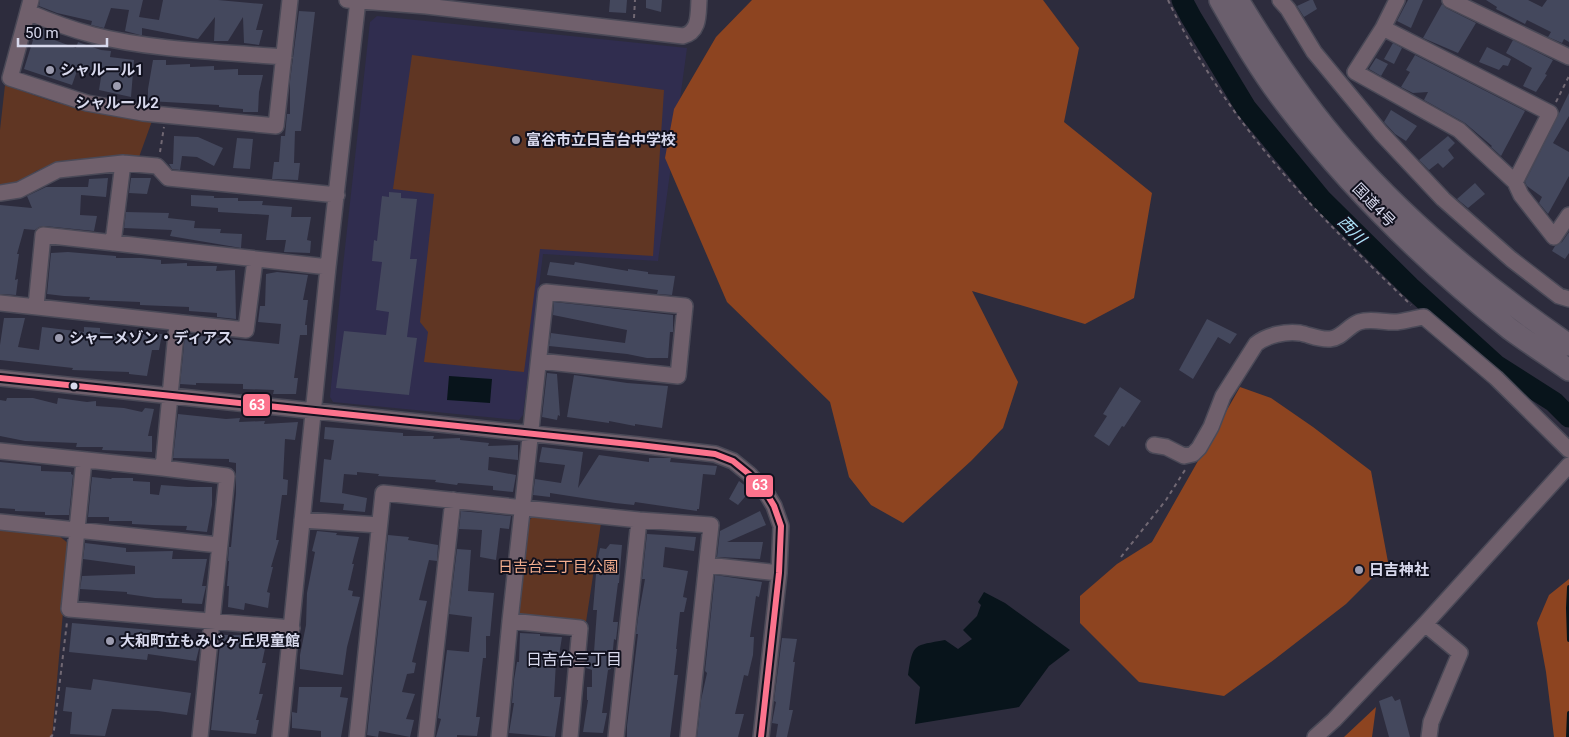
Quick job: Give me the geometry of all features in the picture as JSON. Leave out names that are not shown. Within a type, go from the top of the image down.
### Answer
[{"type":"highway","name":"国道4号","points":[[1220,0],[1265,74],[1289,108],[1369,202],[1458,286],[1512,330],[1569,370]]},
{"type":"highway","name":"国道4号","points":[[1238,0],[1278,65],[1346,152],[1441,246],[1536,322],[1569,345]]},
{"type":"street","points":[[284,57],[154,46],[95,36],[61,26],[30,6],[10,78],[87,103],[143,113],[276,126],[284,57],[290,0]]},
{"type":"street","points":[[280,737],[337,195],[354,0],[427,3],[683,36],[689,35],[695,29],[699,0]]},
{"type":"street","points":[[1280,0],[1288,9],[1314,52],[1381,133],[1443,199],[1512,259],[1559,296],[1569,299]]},
{"type":"street","points":[[1397,0],[1383,28],[1355,72],[1459,130],[1515,182],[1521,195],[1554,237],[1569,215]]},
{"type":"street","points":[[1450,0],[1569,57]]},
{"type":"street","points":[[1383,28],[1550,113],[1515,182]]},
{"type":"street","points":[[0,193],[20,190],[58,170],[123,163],[157,166],[168,178],[337,195]]},
{"type":"street","points":[[113,243],[123,163]]},
{"type":"street","points":[[36,306],[43,235],[328,267]]},
{"type":"street","points":[[0,303],[246,330],[255,260]]},
{"type":"street","points":[[499,737],[546,292],[686,306],[678,376],[539,361]]},
{"type":"street","points":[[1154,445],[1166,447],[1184,456],[1193,454],[1212,428],[1223,396],[1229,385],[1260,340],[1285,333],[1298,333],[1330,339],[1337,337],[1360,322],[1371,320],[1396,322],[1424,317],[1496,378],[1569,450]]},
{"type":"street","points":[[163,468],[177,323]]},
{"type":"street","points":[[0,378],[715,454],[732,461],[750,474],[765,491],[774,506],[781,526],[779,573],[761,737]]},
{"type":"street","points":[[0,451],[228,476],[219,545],[200,737]]},
{"type":"street","points":[[84,460],[69,609],[292,628]]},
{"type":"street","points":[[1315,737],[1334,720],[1425,624],[1569,465]]},
{"type":"street","points":[[357,737],[383,493],[711,526],[688,737]]},
{"type":"street","points":[[426,737],[453,500]]},
{"type":"street","points":[[302,520],[379,526]]},
{"type":"street","points":[[616,737],[639,520]]},
{"type":"street","points":[[0,522],[219,545]]},
{"type":"street","points":[[707,565],[779,573]]},
{"type":"street","points":[[510,621],[580,628],[570,737]]},
{"type":"street","points":[[1425,624],[1460,652],[1431,722],[1429,737]]},
{"type":"path","points":[[633,30],[635,0]]},
{"type":"path","points":[[1168,0],[1199,57],[1223,94],[1273,160],[1318,212],[1424,317]]},
{"type":"path","points":[[1550,113],[1569,76]]},
{"type":"path","points":[[157,166],[163,132]]},
{"type":"path","points":[[1121,557],[1166,500],[1193,454]]},
{"type":"path","points":[[50,737],[54,730],[69,609]]},
{"type":"shaded area","points":[[752,0],[1043,0],[1079,48],[1064,122],[1152,193],[1134,298],[1085,324],[972,291],[1018,382],[1003,428],[971,461],[903,523],[871,505],[849,477],[830,402],[727,302],[665,158],[674,109],[716,37]]},
{"type":"shaded area","name":"富谷市立日吉台中学校","points":[[377,16],[687,48],[658,261],[543,254],[523,415],[519,420],[333,402],[330,397],[370,22]]},
{"type":"shaded area","points":[[449,376],[492,379],[490,403],[447,400]]},
{"type":"shaded area","points":[[1240,387],[1271,398],[1371,471],[1388,562],[1346,604],[1224,696],[1139,682],[1080,623],[1080,596],[1117,564],[1152,542]]},
{"type":"shaded area","points":[[1569,579],[1569,737],[1554,737],[1546,672],[1537,623],[1549,595]]},
{"type":"shaded area","points":[[984,592],[1005,603],[1070,650],[1049,666],[1019,707],[915,724],[920,687],[908,675],[914,651],[921,645],[945,640],[958,649],[972,639],[963,630],[977,616],[981,605],[978,602]]},
{"type":"shaded area","points":[[1376,707],[1372,737],[1344,737]]},
{"type":"green space","points":[[412,55],[664,90],[653,256],[540,249],[524,372],[424,362],[428,332],[420,322],[434,194],[393,189]]},
{"type":"green space","points":[[5,85],[54,102],[103,114],[152,121],[139,157],[61,161],[36,171],[18,183],[0,185],[0,130]]},
{"type":"green space","name":"日吉台三丁目公園","points":[[534,516],[601,523],[586,622],[522,618],[517,612],[527,522]]},
{"type":"green space","points":[[0,529],[58,535],[69,544],[52,737],[0,737]]},
{"type":"building","points":[[40,0],[143,0],[139,17],[159,20],[163,0],[218,0],[263,4],[256,30],[263,30],[259,45],[244,43],[243,17],[228,41],[214,41],[215,17],[198,39],[142,28],[142,35],[140,35],[125,31],[129,10],[111,8],[104,28],[91,25],[92,21],[57,13],[39,6]]},
{"type":"building","points":[[610,0],[627,0],[626,13],[609,12]]},
{"type":"building","points":[[646,0],[662,0],[661,12],[646,8]]},
{"type":"building","points":[[1313,0],[1317,9],[1304,17],[1297,6]]},
{"type":"building","points":[[1408,0],[1423,0],[1411,28],[1397,21]]},
{"type":"building","points":[[1486,0],[1528,0],[1542,7],[1547,0],[1569,0],[1569,42],[1564,39],[1562,43],[1548,37],[1551,32],[1527,20],[1525,24],[1496,9],[1497,7]]},
{"type":"building","points":[[1442,4],[1446,8],[1476,23],[1458,53],[1423,38]]},
{"type":"building","points":[[299,11],[315,12],[301,131],[295,131],[294,163],[300,163],[298,180],[272,179],[274,162],[279,162],[281,136],[285,136],[287,114],[290,114],[290,81]]},
{"type":"building","points":[[34,26],[52,32],[49,38],[76,48],[78,42],[101,50],[111,51],[110,57],[134,60],[131,97],[99,90],[102,71],[78,68],[72,85],[24,69],[33,40],[30,39]]},
{"type":"building","points":[[1513,40],[1553,60],[1545,74],[1547,75],[1536,92],[1523,86],[1532,68],[1506,53]]},
{"type":"building","points":[[1393,43],[1402,48],[1394,64],[1384,59]]},
{"type":"building","points":[[1487,47],[1511,59],[1508,66],[1503,65],[1499,70],[1479,62]]},
{"type":"building","points":[[1415,55],[1525,111],[1501,156],[1465,123],[1424,100],[1428,92],[1413,93],[1401,87],[1410,72],[1406,70]]},
{"type":"building","points":[[1376,58],[1388,64],[1381,76],[1369,69]]},
{"type":"building","points":[[153,60],[166,60],[166,65],[214,66],[214,70],[238,69],[238,75],[263,75],[259,92],[258,112],[243,112],[243,109],[219,107],[219,105],[148,101]]},
{"type":"building","points":[[1569,93],[1569,116],[1553,143],[1569,152],[1569,176],[1548,214],[1539,203],[1542,197],[1527,186],[1525,182]]},
{"type":"building","points":[[1391,110],[1417,126],[1406,141],[1395,134],[1384,122]]},
{"type":"building","points":[[174,136],[198,137],[223,148],[214,166],[197,157],[182,156],[180,170],[172,169],[169,164],[173,164]]},
{"type":"building","points":[[1448,136],[1455,143],[1448,150],[1454,158],[1443,168],[1438,163],[1429,170],[1419,160]]},
{"type":"building","points":[[237,138],[253,139],[250,169],[233,168]]},
{"type":"building","points":[[108,178],[106,197],[81,195],[80,215],[97,216],[94,231],[44,226],[35,230],[24,229],[17,254],[19,254],[15,280],[18,279],[16,295],[0,294],[0,205],[32,208],[27,196],[46,187],[88,187],[89,179]]},
{"type":"building","points":[[131,178],[151,178],[147,194],[129,193]]},
{"type":"building","points":[[1475,183],[1485,194],[1468,208],[1457,199]]},
{"type":"building","points":[[389,192],[401,193],[401,198],[417,199],[410,259],[417,259],[407,337],[417,338],[409,395],[336,388],[344,331],[386,335],[389,312],[376,310],[382,262],[372,261],[374,240],[377,241],[382,196],[389,197]]},
{"type":"building","points":[[191,195],[214,196],[214,198],[238,198],[238,201],[263,201],[262,205],[292,207],[291,217],[311,217],[307,240],[311,241],[310,253],[284,252],[286,240],[266,240],[269,215],[218,212],[218,208],[191,206]]},
{"type":"building","points":[[126,212],[169,213],[168,218],[195,221],[194,228],[221,229],[220,233],[242,234],[241,248],[170,236],[172,230],[124,228]]},
{"type":"building","points":[[1569,232],[1569,253],[1565,259],[1552,251]]},
{"type":"building","points":[[68,252],[116,256],[116,258],[161,260],[161,264],[187,263],[187,266],[217,266],[216,271],[235,270],[236,319],[217,317],[217,313],[189,311],[189,307],[140,305],[140,302],[89,300],[90,297],[47,294],[51,253]]},
{"type":"building","points":[[550,262],[574,265],[575,262],[628,271],[628,269],[648,272],[648,274],[675,276],[672,295],[657,294],[658,290],[547,275]]},
{"type":"building","points":[[277,272],[308,275],[303,300],[308,300],[305,325],[307,325],[307,335],[300,335],[294,378],[298,378],[296,394],[273,394],[274,390],[243,389],[243,384],[180,384],[185,335],[200,334],[201,336],[279,344],[281,324],[258,322],[260,306],[265,306],[266,274]]},
{"type":"building","points":[[554,302],[673,315],[673,332],[670,332],[668,358],[647,358],[627,354],[549,346],[551,333],[625,343],[627,330],[553,315]]},
{"type":"building","points":[[4,318],[25,318],[18,347],[39,350],[42,327],[84,332],[84,327],[100,328],[100,332],[138,338],[138,334],[162,334],[159,350],[152,350],[147,376],[129,374],[129,372],[72,370],[73,368],[0,360]]},
{"type":"building","points":[[1207,319],[1237,334],[1230,344],[1218,337],[1193,379],[1179,370]]},
{"type":"building","points":[[547,373],[557,374],[560,416],[558,415],[557,420],[542,417]]},
{"type":"building","points":[[574,375],[627,383],[668,386],[662,428],[567,417]]},
{"type":"building","points":[[1120,387],[1141,401],[1109,446],[1094,436],[1107,416],[1103,414]]},
{"type":"building","points":[[7,398],[33,398],[57,404],[58,398],[87,402],[96,401],[96,406],[124,408],[142,412],[145,408],[154,409],[148,436],[152,436],[152,452],[102,450],[103,447],[76,447],[77,443],[25,441],[0,436],[0,400],[6,401]]},
{"type":"building","points":[[178,414],[226,419],[240,418],[239,422],[265,421],[264,424],[298,422],[295,440],[285,439],[283,479],[288,480],[287,495],[282,495],[276,540],[279,540],[271,567],[273,567],[267,592],[270,593],[268,608],[245,603],[244,610],[228,607],[228,561],[236,493],[236,463],[229,462],[229,459],[173,458]]},
{"type":"building","points":[[325,427],[403,433],[403,436],[434,436],[433,439],[460,438],[460,440],[489,443],[488,446],[518,445],[518,460],[489,457],[488,470],[516,475],[513,492],[493,490],[493,486],[458,483],[457,485],[435,482],[436,480],[378,476],[379,474],[357,472],[357,475],[344,474],[342,493],[367,498],[365,512],[343,510],[344,504],[320,502],[324,459],[331,460],[334,440],[324,439]]},
{"type":"building","points":[[542,447],[583,452],[578,488],[599,455],[649,462],[649,458],[671,458],[670,462],[717,466],[715,475],[703,474],[699,509],[697,511],[635,502],[634,505],[615,503],[550,493],[550,497],[533,495],[535,479],[561,483],[565,465],[539,462]]},
{"type":"building","points":[[0,462],[41,466],[41,471],[71,472],[73,475],[69,515],[45,515],[45,512],[15,511],[15,509],[0,508]]},
{"type":"building","points":[[92,477],[111,479],[133,478],[133,481],[150,482],[150,494],[159,495],[161,485],[212,487],[212,505],[207,532],[186,530],[187,526],[132,524],[132,521],[109,521],[109,517],[88,517]]},
{"type":"building","points":[[739,481],[751,490],[738,505],[729,499]]},
{"type":"building","points":[[461,511],[511,516],[509,529],[500,528],[496,560],[480,557],[482,530],[459,529]]},
{"type":"building","points":[[760,511],[766,525],[727,542],[763,542],[760,559],[717,557],[720,531]]},
{"type":"building","points":[[317,531],[359,537],[348,590],[353,591],[352,596],[360,597],[347,647],[343,675],[300,669],[300,655],[306,625],[307,593],[315,552],[312,551]]},
{"type":"building","points":[[647,534],[696,537],[694,551],[665,547],[663,567],[688,571],[683,597],[687,598],[684,612],[680,612],[674,675],[678,675],[670,737],[627,737],[638,634],[636,634],[645,579],[642,579]]},
{"type":"building","points":[[388,535],[409,537],[408,540],[438,545],[437,561],[429,560],[419,600],[427,601],[412,662],[416,663],[414,673],[407,674],[402,692],[415,694],[406,719],[414,720],[410,737],[379,731],[378,737],[367,735]]},
{"type":"building","points":[[85,543],[126,548],[126,552],[173,551],[172,559],[207,559],[202,586],[206,586],[202,604],[182,603],[182,599],[155,598],[127,594],[127,592],[80,589],[82,576],[135,574],[135,566],[83,559]]},
{"type":"building","points":[[610,544],[622,545],[613,622],[618,622],[616,640],[614,639],[611,669],[608,670],[602,713],[607,713],[603,733],[583,732],[588,700],[587,687],[592,687],[592,670],[586,668],[587,651],[594,652],[597,610],[593,610],[597,562],[600,548],[606,549]]},
{"type":"building","points":[[457,549],[471,550],[468,591],[494,593],[490,636],[486,636],[486,658],[483,658],[476,717],[480,717],[477,736],[436,737],[441,719],[438,718],[447,650],[469,652],[472,617],[449,614]]},
{"type":"building","points":[[715,575],[762,582],[759,597],[756,596],[750,637],[754,637],[753,655],[748,676],[744,675],[735,714],[744,714],[738,737],[697,737],[701,700],[707,673],[705,671]]},
{"type":"building","name":"大和町立もみじヶ丘児童館","points":[[72,623],[151,630],[150,635],[201,640],[196,661],[148,654],[147,660],[69,652]]},
{"type":"building","points":[[520,633],[562,637],[558,662],[556,662],[554,697],[561,697],[555,737],[509,733],[514,703],[512,703],[514,680],[517,662],[519,662]]},
{"type":"building","points":[[221,635],[239,635],[267,639],[262,663],[266,663],[259,694],[263,694],[256,720],[259,720],[256,734],[211,730]]},
{"type":"building","points":[[782,638],[797,639],[789,710],[793,710],[787,737],[776,737],[778,724],[772,723],[776,702],[774,701]]},
{"type":"building","points":[[93,679],[191,693],[187,715],[158,711],[112,709],[105,736],[70,734],[72,712],[63,711],[66,687],[91,690]]},
{"type":"building","points":[[299,687],[342,687],[340,697],[348,698],[341,737],[321,737],[321,731],[292,728],[292,712],[297,713]]},
{"type":"building","points":[[1392,696],[1395,701],[1400,699],[1410,737],[1389,737],[1379,701]]},
{"type":"waterway","name":"西川","points":[[1182,0],[1246,108],[1321,199],[1410,287],[1496,365],[1554,402],[1569,417]]},
{"type":"waterway","points":[[1569,587],[1569,640]]},
{"type":"waterway","points":[[1568,737],[1569,713]]},
{"type":"transit line","name":"63","points":[[0,378],[639,445],[715,454],[733,461],[765,491],[774,506],[781,526],[779,573],[761,737]]},
{"type":"place","name":"シャルール1","points":[[50,70]]},
{"type":"place","name":"シャルール2","points":[[117,86]]},
{"type":"place","name":"富谷市立日吉台中学校","points":[[516,140]]},
{"type":"place","name":"シャーメゾン・ディアス","points":[[59,338]]},
{"type":"place","name":"日吉神社","points":[[1359,570]]},
{"type":"place","name":"大和町立もみじヶ丘児童館","points":[[110,641]]},
{"type":"district","name":"日吉台三丁目","points":[[574,659]]}]
